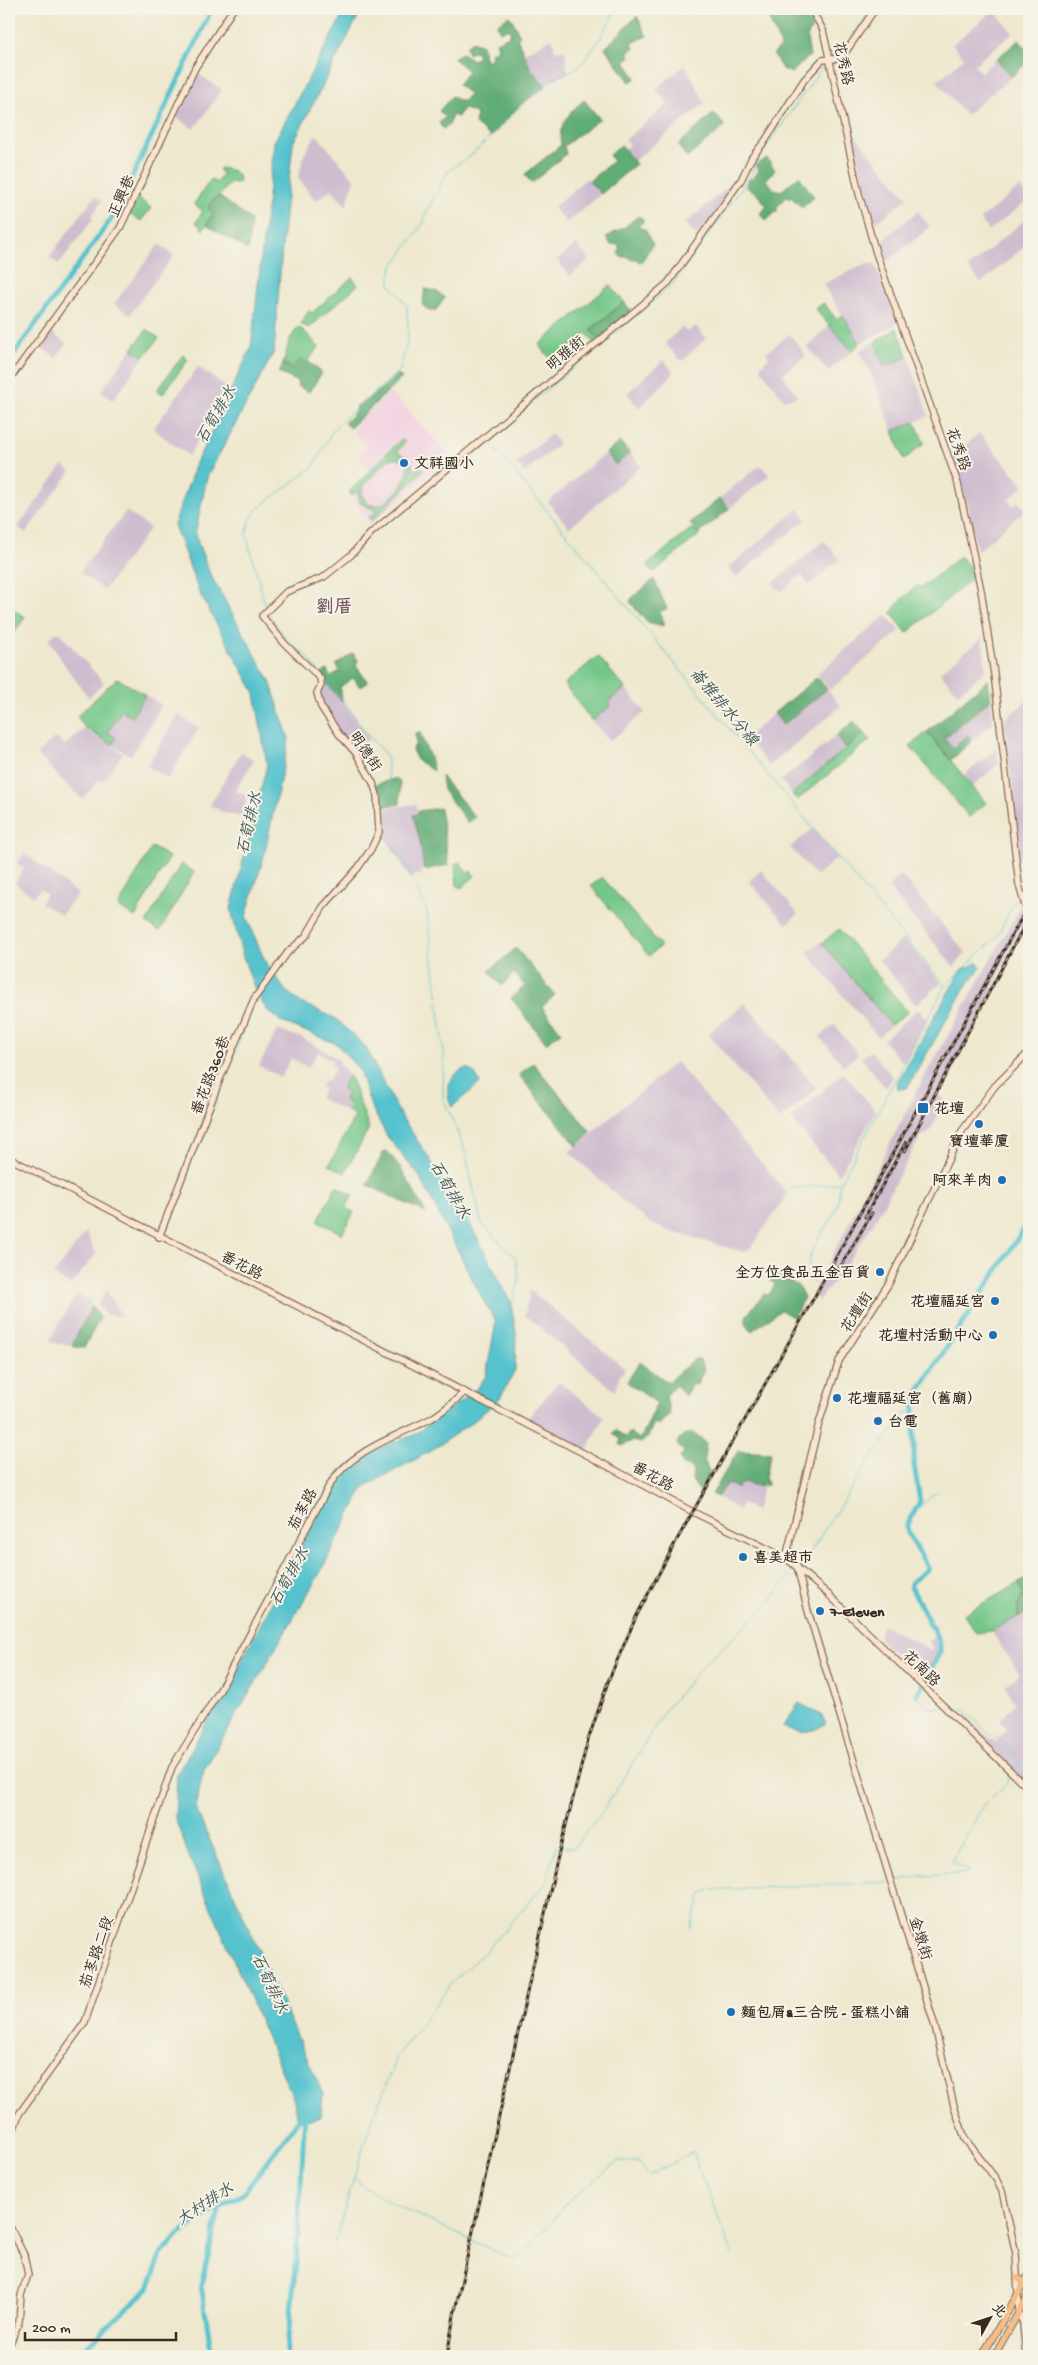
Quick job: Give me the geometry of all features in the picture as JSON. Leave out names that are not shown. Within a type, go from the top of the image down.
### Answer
[{"type":"main road","points":[[1017,2278],[1029,2274]]},
{"type":"main road","points":[[982,2356],[1027,2283],[1029,2274]]},
{"type":"main road","points":[[1017,2278],[1027,2283]]},
{"type":"main road","points":[[994,2356],[1029,2294]]},
{"type":"street","name":"正興巷","points":[[9,380],[120,228],[195,68],[233,9]]},
{"type":"street","name":"花秀路","points":[[810,9],[823,30],[831,59],[859,194],[876,253],[958,484],[981,590],[993,664],[1019,885],[1025,906],[1029,911]]},
{"type":"street","name":"明雅街","points":[[262,616],[286,592],[319,580],[330,573],[356,550],[370,533],[668,283],[740,180],[752,157],[765,141],[804,80],[822,60],[834,59],[850,47],[876,9]]},
{"type":"street","name":"明德街","points":[[262,616],[285,644],[320,678],[321,685],[317,693],[321,707],[361,761],[377,795],[379,832],[377,838],[358,868],[314,919],[306,936]]},
{"type":"street","name":"番花路360巷","points":[[159,1237],[220,1079],[254,999],[288,952],[306,936]]},
{"type":"street","name":"花壇街","points":[[786,1558],[819,1423],[839,1361],[889,1283],[962,1131],[995,1086],[1029,1052]]},
{"type":"street","name":"番花路","points":[[9,1158],[159,1237],[496,1408],[691,1511],[786,1558],[797,1566]]},
{"type":"street","name":"茄苳路","points":[[186,1743],[220,1690],[336,1475],[363,1452],[432,1418],[465,1392]]},
{"type":"street","name":"花南路","points":[[797,1566],[1029,1789]]},
{"type":"street","name":"金墩街","points":[[797,1566],[808,1611],[936,2031],[954,2106],[965,2138],[996,2179],[1002,2191],[1016,2254],[1019,2312],[1023,2325],[1026,2356]]},
{"type":"street","name":"茄苳路二段","points":[[9,2156],[12,2134],[19,2114],[74,2041],[85,2022],[169,1775],[186,1743]]},
{"type":"street","points":[[9,2225],[24,2255],[28,2275],[21,2295],[19,2322],[9,2346]]},
{"type":"shaded area","points":[[994,10],[1013,33],[974,65],[981,73],[996,59],[1011,77],[966,115],[937,81],[964,58],[953,44]]},
{"type":"shaded area","points":[[552,38],[555,51],[565,50],[568,73],[544,84],[531,69],[524,53]]},
{"type":"shaded area","points":[[685,65],[705,103],[634,161],[624,149],[629,145],[625,140],[668,104],[656,89]]},
{"type":"shaded area","points":[[197,73],[222,90],[194,129],[175,116]]},
{"type":"shaded area","points":[[848,129],[907,198],[876,223]]},
{"type":"shaded area","points":[[316,134],[355,180],[346,206],[332,189],[316,201],[298,178],[304,155]]},
{"type":"shaded area","points":[[742,175],[710,222],[696,236],[685,223]]},
{"type":"shaded area","points":[[587,178],[601,194],[567,223],[553,208]]},
{"type":"shaded area","points":[[1020,187],[1029,199],[989,231],[980,219]]},
{"type":"shaded area","points":[[95,196],[102,201],[91,217],[93,219],[59,264],[49,257]]},
{"type":"shaded area","points":[[918,211],[930,227],[888,261],[882,241]]},
{"type":"shaded area","points":[[1029,216],[1029,243],[981,283],[968,268]]},
{"type":"shaded area","points":[[159,244],[174,255],[130,315],[114,304]]},
{"type":"shaded area","points":[[576,244],[589,260],[570,276],[557,260]]},
{"type":"shaded area","points":[[868,263],[875,264],[897,321],[895,325],[860,343],[823,284]]},
{"type":"shaded area","points":[[830,325],[852,351],[828,371],[807,347]]},
{"type":"shaded area","points":[[696,326],[706,338],[684,360],[680,360],[665,343],[682,327],[687,332]]},
{"type":"shaded area","points":[[49,331],[67,344],[56,358],[38,345]]},
{"type":"shaded area","points":[[790,334],[806,356],[782,374],[798,396],[784,400],[760,367],[769,357],[766,353]]},
{"type":"shaded area","points":[[875,342],[884,366],[908,357],[929,416],[893,431],[869,369],[859,351]]},
{"type":"shaded area","points":[[132,349],[144,357],[113,400],[101,391]]},
{"type":"shaded area","points":[[664,360],[674,373],[639,408],[627,393]]},
{"type":"shaded area","points":[[198,367],[225,386],[189,456],[153,429]]},
{"type":"shaded area","name":"文祥國小","points":[[391,392],[451,457],[371,524],[367,522],[349,492],[370,470],[359,456],[366,446],[353,431],[363,417]]},
{"type":"shaded area","points":[[979,433],[1024,486],[1008,500],[1013,506],[1018,502],[1025,510],[977,551],[967,504],[952,457]]},
{"type":"shaded area","points":[[551,434],[559,444],[524,473],[516,464]]},
{"type":"shaded area","points":[[606,453],[616,465],[630,453],[641,466],[569,528],[548,502]]},
{"type":"shaded area","points":[[63,465],[71,471],[26,533],[18,527]]},
{"type":"shaded area","points":[[760,465],[769,475],[729,509],[720,498]]},
{"type":"shaded area","points":[[798,509],[806,519],[736,577],[728,568]]},
{"type":"shaded area","points":[[126,511],[150,528],[104,590],[80,572]]},
{"type":"shaded area","points":[[824,541],[840,559],[809,585],[801,575],[781,592],[773,583]]},
{"type":"shaded area","points":[[886,615],[900,631],[830,690],[817,674]]},
{"type":"shaded area","points":[[55,633],[60,633],[104,683],[89,698],[49,640]]},
{"type":"shaded area","points":[[982,638],[986,670],[958,694],[940,672]]},
{"type":"shaded area","points":[[327,684],[342,701],[369,739],[351,749],[327,718],[318,693]]},
{"type":"shaded area","points":[[625,688],[645,712],[610,741],[592,721],[610,706],[607,703]]},
{"type":"shaded area","points":[[827,689],[841,706],[769,766],[746,738],[774,713],[784,725]]},
{"type":"shaded area","points":[[145,695],[162,705],[131,756],[112,745],[116,738],[107,732],[121,710],[132,717]]},
{"type":"shaded area","points":[[991,699],[993,722],[972,741],[968,736],[953,749],[944,738]]},
{"type":"shaded area","points":[[1029,699],[1029,866],[1022,875],[1004,720]]},
{"type":"shaded area","points":[[178,715],[199,728],[168,779],[147,766]]},
{"type":"shaded area","points":[[84,729],[123,753],[103,781],[99,780],[82,799],[37,755],[55,737],[65,745]]},
{"type":"shaded area","points":[[836,736],[846,748],[792,794],[781,781]]},
{"type":"shaded area","points":[[997,748],[999,764],[973,786],[964,775]]},
{"type":"shaded area","points":[[241,752],[254,760],[235,791],[246,795],[244,817],[224,813],[210,805]]},
{"type":"shaded area","points":[[416,804],[418,814],[413,816],[420,841],[424,870],[421,871],[422,874],[409,877],[387,839],[380,811],[382,809]]},
{"type":"shaded area","points":[[813,829],[837,858],[816,876],[790,847]]},
{"type":"shaded area","points":[[24,853],[78,894],[61,915],[41,903],[47,894],[40,889],[33,897],[15,883],[24,869],[17,863]]},
{"type":"shaded area","points":[[761,870],[798,914],[786,924],[749,881]]},
{"type":"shaded area","points":[[901,875],[966,953],[954,967],[888,887]]},
{"type":"shaded area","points":[[1029,892],[1029,913],[1000,971],[988,1000],[940,1093],[945,1103],[929,1133],[920,1137],[873,1224],[838,1276],[819,1300],[812,1295],[922,1081]]},
{"type":"shaded area","points":[[904,939],[941,983],[916,1005],[879,960]]},
{"type":"shaded area","points":[[821,941],[891,1025],[878,1037],[807,953]]},
{"type":"shaded area","points":[[745,1003],[817,1089],[780,1120],[708,1034]]},
{"type":"shaded area","points":[[918,1009],[928,1020],[903,1063],[883,1040]]},
{"type":"shaded area","points":[[834,1025],[858,1054],[844,1066],[820,1037]]},
{"type":"shaded area","points":[[277,1030],[302,1038],[339,1059],[341,1066],[350,1076],[343,1084],[350,1105],[347,1112],[319,1098],[324,1089],[321,1087],[325,1080],[328,1081],[335,1068],[331,1065],[333,1061],[318,1052],[308,1068],[291,1058],[281,1077],[259,1066]]},
{"type":"shaded area","points":[[871,1051],[893,1077],[886,1088],[861,1058]]},
{"type":"shaded area","points":[[676,1062],[788,1194],[749,1250],[743,1252],[654,1225],[634,1211],[569,1152]]},
{"type":"shaded area","points":[[843,1073],[876,1111],[839,1175],[791,1119]]},
{"type":"shaded area","points":[[86,1232],[96,1254],[71,1285],[53,1275]]},
{"type":"shaded area","points":[[107,1290],[122,1316],[106,1315],[97,1305]]},
{"type":"shaded area","points":[[530,1290],[625,1369],[620,1375],[615,1391],[525,1315]]},
{"type":"shaded area","points":[[77,1293],[89,1300],[92,1306],[72,1345],[58,1344],[50,1340]]},
{"type":"shaded area","points":[[559,1382],[604,1417],[587,1451],[527,1419]]},
{"type":"shaded area","points":[[743,1482],[763,1486],[756,1511],[743,1504],[738,1510],[717,1497],[727,1483]]},
{"type":"shaded area","points":[[1029,1611],[1029,1785],[959,1718],[962,1715],[992,1740],[997,1741],[1007,1729],[1000,1720],[1015,1703],[1005,1686],[1020,1674],[991,1631]]},
{"type":"shaded area","points":[[883,1625],[930,1650],[933,1648],[928,1641],[935,1637],[940,1648],[939,1655],[923,1682],[878,1638]]},
{"type":"green space","points":[[764,9],[797,9],[813,25],[807,38],[810,56],[791,73],[782,69],[773,54],[781,46]]},
{"type":"green space","points":[[508,16],[512,19],[520,36],[517,38],[531,69],[546,86],[518,107],[491,137],[475,124],[477,114],[463,108],[458,117],[452,115],[449,125],[443,129],[439,123],[445,117],[439,111],[452,96],[459,101],[464,101],[469,94],[458,85],[468,71],[453,58],[462,53],[473,60],[478,57],[476,51],[468,54],[466,46],[472,41],[482,45],[486,61],[492,58],[491,53],[498,48],[496,42],[511,35],[509,28],[500,32],[497,25]]},
{"type":"green space","points":[[637,16],[647,36],[632,43],[634,48],[628,51],[630,56],[625,62],[636,78],[630,82],[605,48]]},
{"type":"green space","points":[[1019,40],[1029,52],[1029,61],[1011,77],[996,59]]},
{"type":"green space","points":[[584,100],[600,119],[564,146],[566,154],[532,183],[524,175],[561,145],[560,138],[563,125],[574,109]]},
{"type":"green space","points":[[714,113],[725,126],[687,158],[678,145]]},
{"type":"green space","points":[[621,145],[636,164],[601,194],[589,181],[613,161],[609,155]]},
{"type":"green space","points":[[767,158],[775,170],[766,180],[774,189],[781,191],[799,176],[814,197],[802,208],[791,197],[789,199],[787,197],[776,208],[778,210],[766,221],[760,213],[767,206],[755,192],[746,187],[749,179],[753,179],[759,170],[756,165]]},
{"type":"green space","points":[[220,168],[236,173],[239,182],[231,182],[219,196],[213,199],[213,213],[203,230],[196,222],[203,211],[194,204],[211,179],[216,183],[223,174],[219,171]]},
{"type":"green space","points":[[219,196],[251,220],[248,250],[206,225],[213,214],[208,209],[211,202]]},
{"type":"green space","points":[[137,197],[151,208],[141,221],[129,214]]},
{"type":"green space","points":[[638,216],[643,219],[643,222],[638,225],[640,228],[645,229],[653,244],[642,261],[639,262],[636,259],[631,260],[630,257],[621,257],[618,253],[620,249],[617,244],[611,245],[606,237],[625,227]]},
{"type":"green space","points":[[352,277],[358,285],[309,328],[301,324],[309,310],[312,313]]},
{"type":"green space","points":[[610,285],[624,302],[591,329],[599,340],[595,344],[586,333],[553,362],[539,345]]},
{"type":"green space","points":[[425,289],[436,291],[445,298],[436,310],[430,311],[422,305]]},
{"type":"green space","points":[[624,302],[632,312],[599,340],[591,330]]},
{"type":"green space","points":[[824,303],[836,319],[843,315],[860,343],[852,351],[815,309]]},
{"type":"green space","points":[[298,327],[308,334],[319,347],[305,364],[300,361],[292,368],[283,364],[290,339]]},
{"type":"green space","points":[[897,328],[908,357],[884,366],[875,342]]},
{"type":"green space","points":[[147,329],[159,338],[144,357],[132,349]]},
{"type":"green space","points":[[183,355],[188,360],[163,394],[157,390]]},
{"type":"green space","points":[[300,360],[305,363],[309,362],[322,373],[309,392],[297,386],[298,382],[279,373],[283,364],[292,368]]},
{"type":"green space","points":[[397,374],[402,378],[350,428],[344,423],[356,411],[355,407],[377,392]]},
{"type":"green space","points":[[915,422],[924,443],[904,460],[893,431]]},
{"type":"green space","points":[[401,439],[405,442],[397,452],[409,458],[414,471],[420,467],[424,470],[372,521],[369,517],[377,511],[360,503],[357,491],[352,496],[349,492]],"holes":[[[394,458],[404,461],[408,466],[408,473],[399,489],[380,505],[368,504],[362,495],[363,486],[388,460]]]},
{"type":"green space","points":[[620,442],[630,453],[616,465],[606,453]]},
{"type":"green space","points":[[720,498],[729,509],[699,534],[690,523]]},
{"type":"green space","points":[[692,528],[699,535],[654,572],[647,565]]},
{"type":"green space","points":[[960,556],[972,570],[974,577],[907,633],[891,613],[900,601],[918,585],[921,588]]},
{"type":"green space","points":[[654,579],[667,609],[660,611],[664,625],[658,626],[649,622],[630,602]]},
{"type":"green space","points":[[9,607],[25,617],[13,635],[9,633]]},
{"type":"green space","points":[[353,653],[358,660],[356,666],[368,682],[360,687],[353,678],[340,687],[342,701],[321,674],[327,670],[330,677],[340,671],[336,665]]},
{"type":"green space","points":[[598,656],[625,688],[608,702],[610,706],[592,721],[564,684]]},
{"type":"green space","points":[[817,677],[827,689],[783,725],[774,713]]},
{"type":"green space","points":[[117,678],[145,695],[132,717],[121,711],[108,732],[116,738],[112,745],[85,728],[77,716]]},
{"type":"green space","points":[[988,680],[991,699],[944,738],[953,749],[968,735],[972,741],[951,760],[927,732]]},
{"type":"green space","points":[[854,721],[864,733],[846,748],[836,736]]},
{"type":"green space","points":[[420,732],[433,771],[417,760],[412,750],[416,743],[415,733]]},
{"type":"green space","points":[[927,732],[986,803],[969,817],[910,746]]},
{"type":"green space","points":[[864,733],[870,740],[797,800],[792,794]]},
{"type":"green space","points":[[441,776],[475,817],[468,823],[443,790]]},
{"type":"green space","points":[[396,778],[400,782],[400,804],[380,807],[375,785]]},
{"type":"green space","points":[[440,808],[449,865],[424,870],[420,841],[413,815],[418,814],[418,811]]},
{"type":"green space","points":[[152,847],[169,857],[135,917],[118,907]]},
{"type":"green space","points":[[460,862],[467,873],[471,871],[475,876],[461,888],[457,886],[455,864]]},
{"type":"green space","points":[[181,864],[194,872],[160,931],[146,923]]},
{"type":"green space","points":[[602,877],[661,946],[649,956],[591,886]]},
{"type":"green space","points":[[839,929],[908,1012],[891,1025],[822,943]]},
{"type":"green space","points":[[516,948],[555,995],[542,1007],[561,1032],[546,1043],[511,998],[525,986],[514,973],[502,986],[489,971]]},
{"type":"green space","points":[[533,1063],[591,1132],[577,1146],[519,1075]]},
{"type":"green space","points":[[350,1076],[369,1128],[345,1173],[329,1165],[355,1116],[347,1112],[350,1105],[344,1100],[347,1092],[343,1089],[344,1081]]},
{"type":"green space","points":[[387,1151],[400,1167],[426,1213],[367,1185],[383,1153]]},
{"type":"green space","points":[[336,1186],[353,1195],[346,1208],[354,1212],[342,1234],[318,1221]]},
{"type":"green space","points":[[772,1272],[798,1286],[804,1297],[794,1318],[781,1310],[752,1331],[746,1323],[746,1316],[764,1294],[769,1295],[775,1284],[767,1279]]},
{"type":"green space","points":[[92,1306],[100,1318],[84,1348],[74,1347],[72,1345]]},
{"type":"green space","points":[[695,1359],[699,1359],[704,1369],[697,1385],[692,1384],[685,1396],[676,1385],[666,1396],[670,1414],[659,1425],[654,1423],[648,1437],[641,1443],[632,1441],[622,1446],[619,1444],[621,1440],[613,1434],[616,1430],[625,1437],[630,1432],[639,1439],[657,1403],[628,1383],[640,1362],[669,1383]]},
{"type":"green space","points":[[693,1433],[706,1443],[704,1460],[711,1475],[701,1494],[692,1480],[693,1471],[690,1467],[683,1465],[680,1458],[684,1452],[677,1445],[682,1436]]},
{"type":"green space","points":[[738,1451],[771,1453],[765,1476],[768,1485],[757,1486],[743,1482],[737,1488],[727,1483],[717,1497],[712,1494]]},
{"type":"green space","points":[[1029,1577],[1029,1611],[1018,1617],[1018,1604],[1023,1595],[1019,1583]]},
{"type":"green space","points":[[1019,1583],[1023,1595],[1018,1604],[1018,1617],[991,1631],[976,1633],[964,1614]]},
{"type":"water","points":[[346,9],[362,9],[293,143],[283,234],[274,352],[207,477],[195,535],[210,574],[270,681],[289,739],[264,856],[246,916],[264,959],[285,990],[301,1003],[335,1018],[365,1046],[399,1113],[459,1203],[511,1302],[516,1333],[515,1370],[500,1398],[474,1421],[429,1452],[364,1487],[320,1573],[204,1770],[195,1807],[323,2094],[321,2117],[297,2121],[294,2100],[190,1859],[175,1818],[177,1774],[239,1666],[340,1471],[386,1445],[414,1435],[477,1389],[486,1376],[496,1322],[420,1177],[387,1136],[371,1106],[359,1070],[337,1044],[282,1022],[266,1009],[255,990],[242,954],[231,909],[267,765],[255,693],[200,594],[174,525],[196,463],[251,348],[274,142]]},
{"type":"water","points":[[977,963],[981,968],[966,986],[907,1088],[899,1089],[896,1087],[899,1079],[957,977],[964,969]]},
{"type":"water","points":[[467,1068],[475,1074],[480,1083],[452,1107],[448,1095],[449,1084],[456,1074]]},
{"type":"water","points":[[799,1703],[821,1715],[826,1723],[810,1731],[796,1731],[784,1728],[783,1726]]},
{"type":"waterway","points":[[9,361],[114,215],[212,9]]},
{"type":"waterway","points":[[266,608],[246,534],[250,521],[257,509],[313,467],[335,427],[400,370],[408,338],[407,306],[390,284],[390,275],[393,266],[424,222],[426,213],[448,171],[473,154],[532,94],[553,79],[577,68],[600,39],[616,9]]},
{"type":"waterway","points":[[852,38],[871,9]]},
{"type":"waterway","name":"崙雅排水分線","points":[[825,63],[758,159],[750,177],[670,287],[487,439],[945,986]]},
{"type":"waterway","points":[[268,614],[289,643],[306,655],[319,673]]},
{"type":"waterway","points":[[322,678],[342,699],[366,733],[386,755],[389,790],[380,802]]},
{"type":"waterway","points":[[382,833],[404,860],[427,912],[444,1052],[443,1098],[464,1148],[481,1222],[516,1259],[519,1280],[512,1306]]},
{"type":"waterway","points":[[1024,891],[1029,882]]},
{"type":"waterway","points":[[790,1189],[840,1183],[945,986],[997,937],[1012,906],[1020,896]]},
{"type":"waterway","points":[[164,1232],[254,1005]]},
{"type":"waterway","points":[[814,1284],[809,1274],[808,1264],[815,1244],[837,1207],[840,1184]]},
{"type":"waterway","points":[[917,1695],[940,1652],[940,1643],[911,1587],[911,1583],[928,1568],[908,1533],[907,1526],[920,1501],[914,1465],[914,1398],[1029,1221]]},
{"type":"waterway","points":[[800,1564],[805,1560],[871,1458],[906,1413],[913,1412]]},
{"type":"waterway","points":[[918,1508],[938,1491]]},
{"type":"waterway","points":[[334,2244],[368,2132],[396,2058],[452,1982],[486,1951],[546,1883],[556,1846],[573,1848],[603,1811],[665,1710],[698,1671],[765,1607],[795,1568]]},
{"type":"waterway","points":[[917,1695],[928,1707],[943,1709]]},
{"type":"waterway","points":[[952,1710],[964,1710],[990,1734],[1003,1742],[1016,1757],[1019,1764],[1029,1772]]},
{"type":"waterway","points":[[1013,1771],[1019,1764]]},
{"type":"waterway","points":[[893,1881],[922,1876],[969,1873],[969,1871],[951,1862],[984,1805],[1006,1784],[1010,1775]]},
{"type":"waterway","points":[[690,1930],[700,1898],[702,1894],[710,1890],[889,1882]]},
{"type":"waterway","name":"石筍排水","points":[[286,2356],[296,2264],[305,2113]]},
{"type":"waterway","name":"大村排水","points":[[76,2356],[149,2288],[161,2255],[178,2235],[220,2206],[243,2194],[302,2115]]},
{"type":"waterway","points":[[354,2176],[362,2186],[396,2205],[511,2259],[517,2258],[530,2246],[570,2200],[618,2161],[638,2161],[649,2176],[692,2152],[733,2255]]},
{"type":"waterway","points":[[212,2356],[201,2285],[220,2207]]},
{"type":"railway","points":[[447,2356],[454,2315],[558,1856],[588,1740],[609,1679],[637,1615],[674,1545],[816,1294],[1029,904]]},
{"type":"railway","points":[[905,1151],[1023,928]]},
{"type":"railway","points":[[865,1217],[906,1142]]},
{"type":"railway","points":[[838,1271],[872,1213]]},
{"type":"place","name":"文祥國小","points":[[404,463]]},
{"type":"place","name":"花壇","points":[[923,1108]]},
{"type":"place","name":"寶壇華廈","points":[[979,1124]]},
{"type":"place","name":"阿來羊肉","points":[[1002,1180]]},
{"type":"place","name":"全方位食品五金百貨","points":[[880,1272]]},
{"type":"place","name":"花壇福延宮","points":[[995,1301]]},
{"type":"place","name":"花壇村活動中心","points":[[993,1335]]},
{"type":"place","name":"花壇福延宮（舊廟）","points":[[837,1398]]},
{"type":"place","name":"台電","points":[[878,1421]]},
{"type":"place","name":"喜美超市","points":[[743,1557]]},
{"type":"place","name":"7-Eleven","points":[[820,1611]]},
{"type":"place","name":"麵包屑&三合院 - 蛋糕小舖","points":[[731,2012]]},
{"type":"district","name":"劉厝","points":[[334,606]]}]
